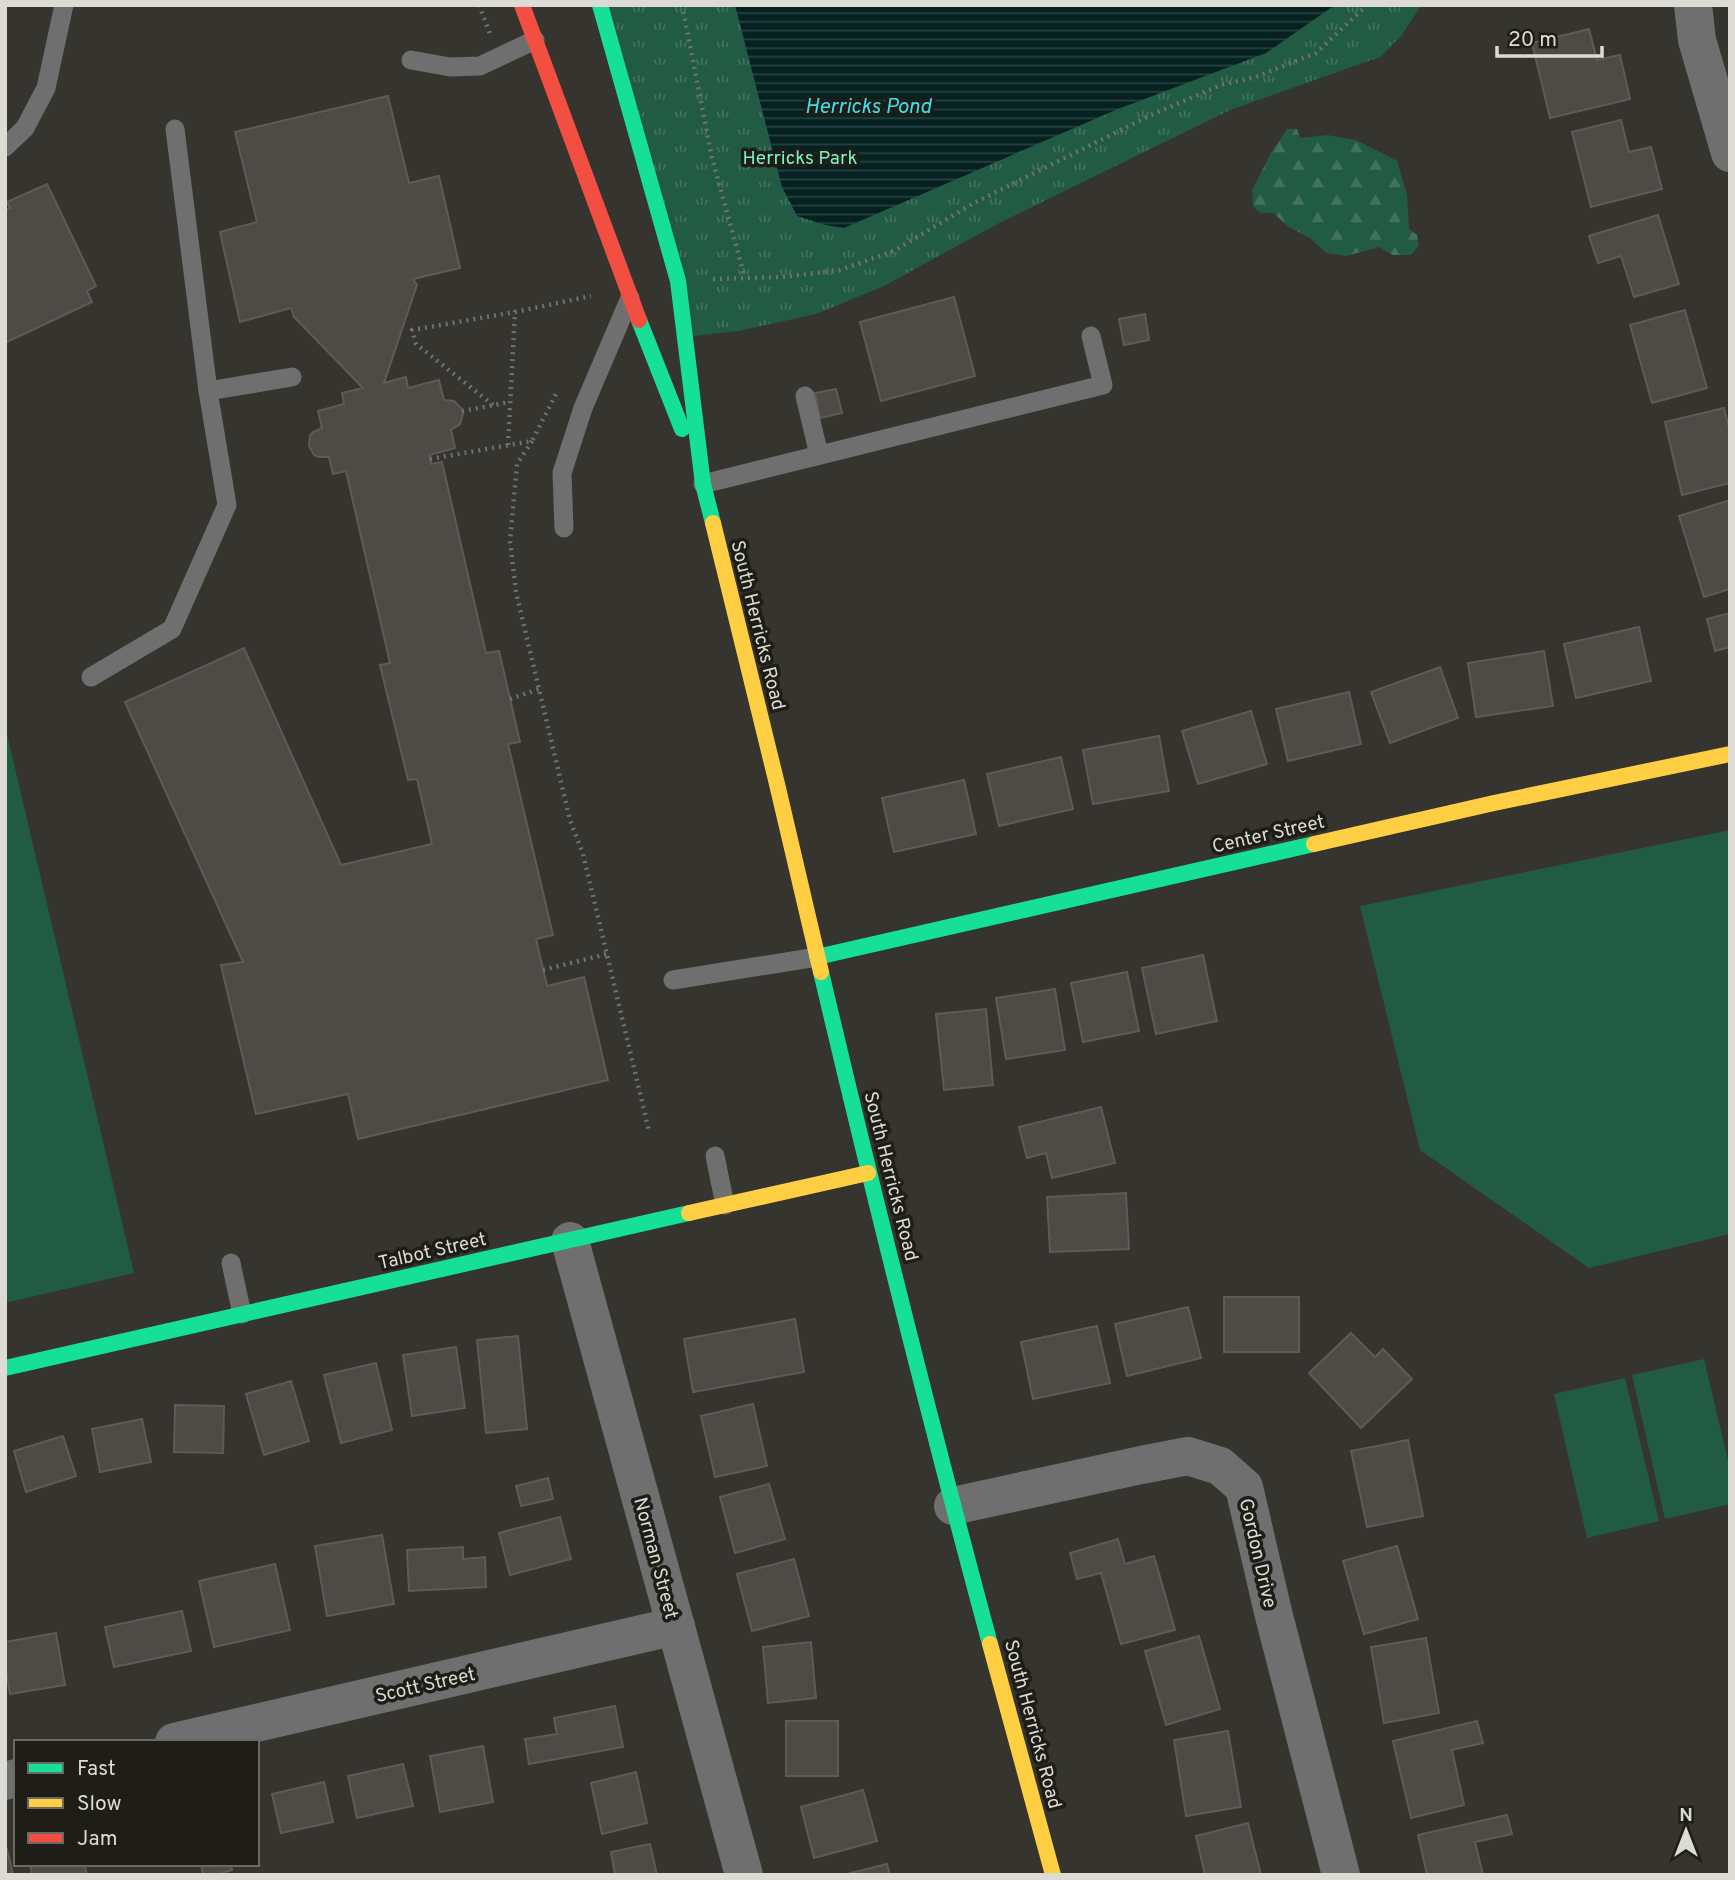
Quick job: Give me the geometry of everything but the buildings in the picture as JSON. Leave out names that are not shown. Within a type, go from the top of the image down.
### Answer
[{"type":"main road","name":"South Herricks Road","points":[[522,5],[630,297],[703,484]]},
{"type":"main road","name":"South Herricks Road","points":[[600,5],[678,281],[703,484],[868,1173],[953,1506],[1053,1875]]},
{"type":"main road","name":"Center Street","points":[[817,957],[1481,806],[1730,754]]},
{"type":"main road","name":"Talbot Street","points":[[5,1368],[868,1173]]},
{"type":"street","points":[[1693,5],[1697,40],[1730,153]]},
{"type":"street","name":"Norman Street","points":[[569,1241],[744,1875]]},
{"type":"street","name":"Gordon Drive","points":[[953,1506],[1188,1457],[1220,1466],[1244,1487],[1273,1612],[1341,1875]]},
{"type":"street","name":"Scott Street","points":[[183,1740],[676,1626]]},
{"type":"lane","points":[[5,148],[25,128],[46,88],[64,5]]},
{"type":"lane","points":[[411,60],[450,67],[481,66],[535,40]]},
{"type":"lane","points":[[91,677],[172,629],[227,505],[208,391],[175,129]]},
{"type":"lane","points":[[564,528],[562,472],[583,408],[630,297]]},
{"type":"lane","points":[[703,484],[1102,385],[1091,336]]},
{"type":"lane","points":[[208,391],[292,377]]},
{"type":"lane","points":[[805,396],[819,455]]},
{"type":"lane","points":[[673,981],[817,957]]},
{"type":"lane","points":[[715,1156],[725,1205]]},
{"type":"lane","points":[[231,1263],[242,1314]]},
{"type":"path","points":[[682,5],[712,158],[745,278]]},
{"type":"path","points":[[678,281],[782,277],[840,270],[894,251],[972,204],[1151,115],[1221,85],[1256,77],[1316,53],[1367,5]]},
{"type":"path","points":[[493,405],[416,344],[412,330],[588,296],[630,297]]},
{"type":"path","points":[[430,459],[508,445],[515,312]]},
{"type":"path","points":[[462,411],[510,402]]},
{"type":"path","points":[[533,441],[517,464],[510,540],[516,592],[569,820],[583,854],[649,1131]]},
{"type":"path","points":[[510,699],[539,689]]},
{"type":"path","points":[[543,970],[607,954]]},
{"type":"green space","name":"Herricks Park","points":[[600,5],[1421,5],[1402,35],[1380,57],[1230,110],[999,223],[884,286],[816,314],[738,331],[685,337]]},
{"type":"green space","points":[[1287,129],[1297,129],[1300,138],[1327,135],[1356,140],[1397,161],[1407,195],[1409,229],[1417,235],[1419,245],[1411,255],[1393,255],[1379,247],[1346,256],[1326,253],[1310,238],[1289,227],[1273,213],[1261,213],[1253,207],[1252,190]]},
{"type":"green space","points":[[5,726],[134,1273],[5,1303]]},
{"type":"green space","points":[[1730,830],[1730,1234],[1589,1268],[1420,1150],[1360,906]]},
{"type":"green space","points":[[1704,1359],[1730,1469],[1730,1504],[1665,1519],[1632,1375]]},
{"type":"green space","points":[[1625,1378],[1659,1521],[1587,1538],[1554,1394]]},
{"type":"water","name":"Herricks Pond","points":[[735,5],[1335,5],[1266,53],[1118,109],[844,228],[797,216],[782,187]]},
{"type":"traffic: fast","points":[[600,5],[678,281],[703,484],[713,523]]},
{"type":"traffic: fast","points":[[639,320],[682,429]]},
{"type":"traffic: fast","points":[[817,957],[1314,844]]},
{"type":"traffic: fast","points":[[821,972],[903,1309],[990,1644]]},
{"type":"traffic: fast","points":[[5,1368],[689,1213]]},
{"type":"traffic: slow","points":[[713,523],[821,972]]},
{"type":"traffic: slow","points":[[1314,844],[1730,754]]},
{"type":"traffic: slow","points":[[689,1213],[868,1173]]},
{"type":"traffic: slow","points":[[990,1644],[1053,1875]]},
{"type":"traffic: jam","points":[[522,5],[639,320]]}]
